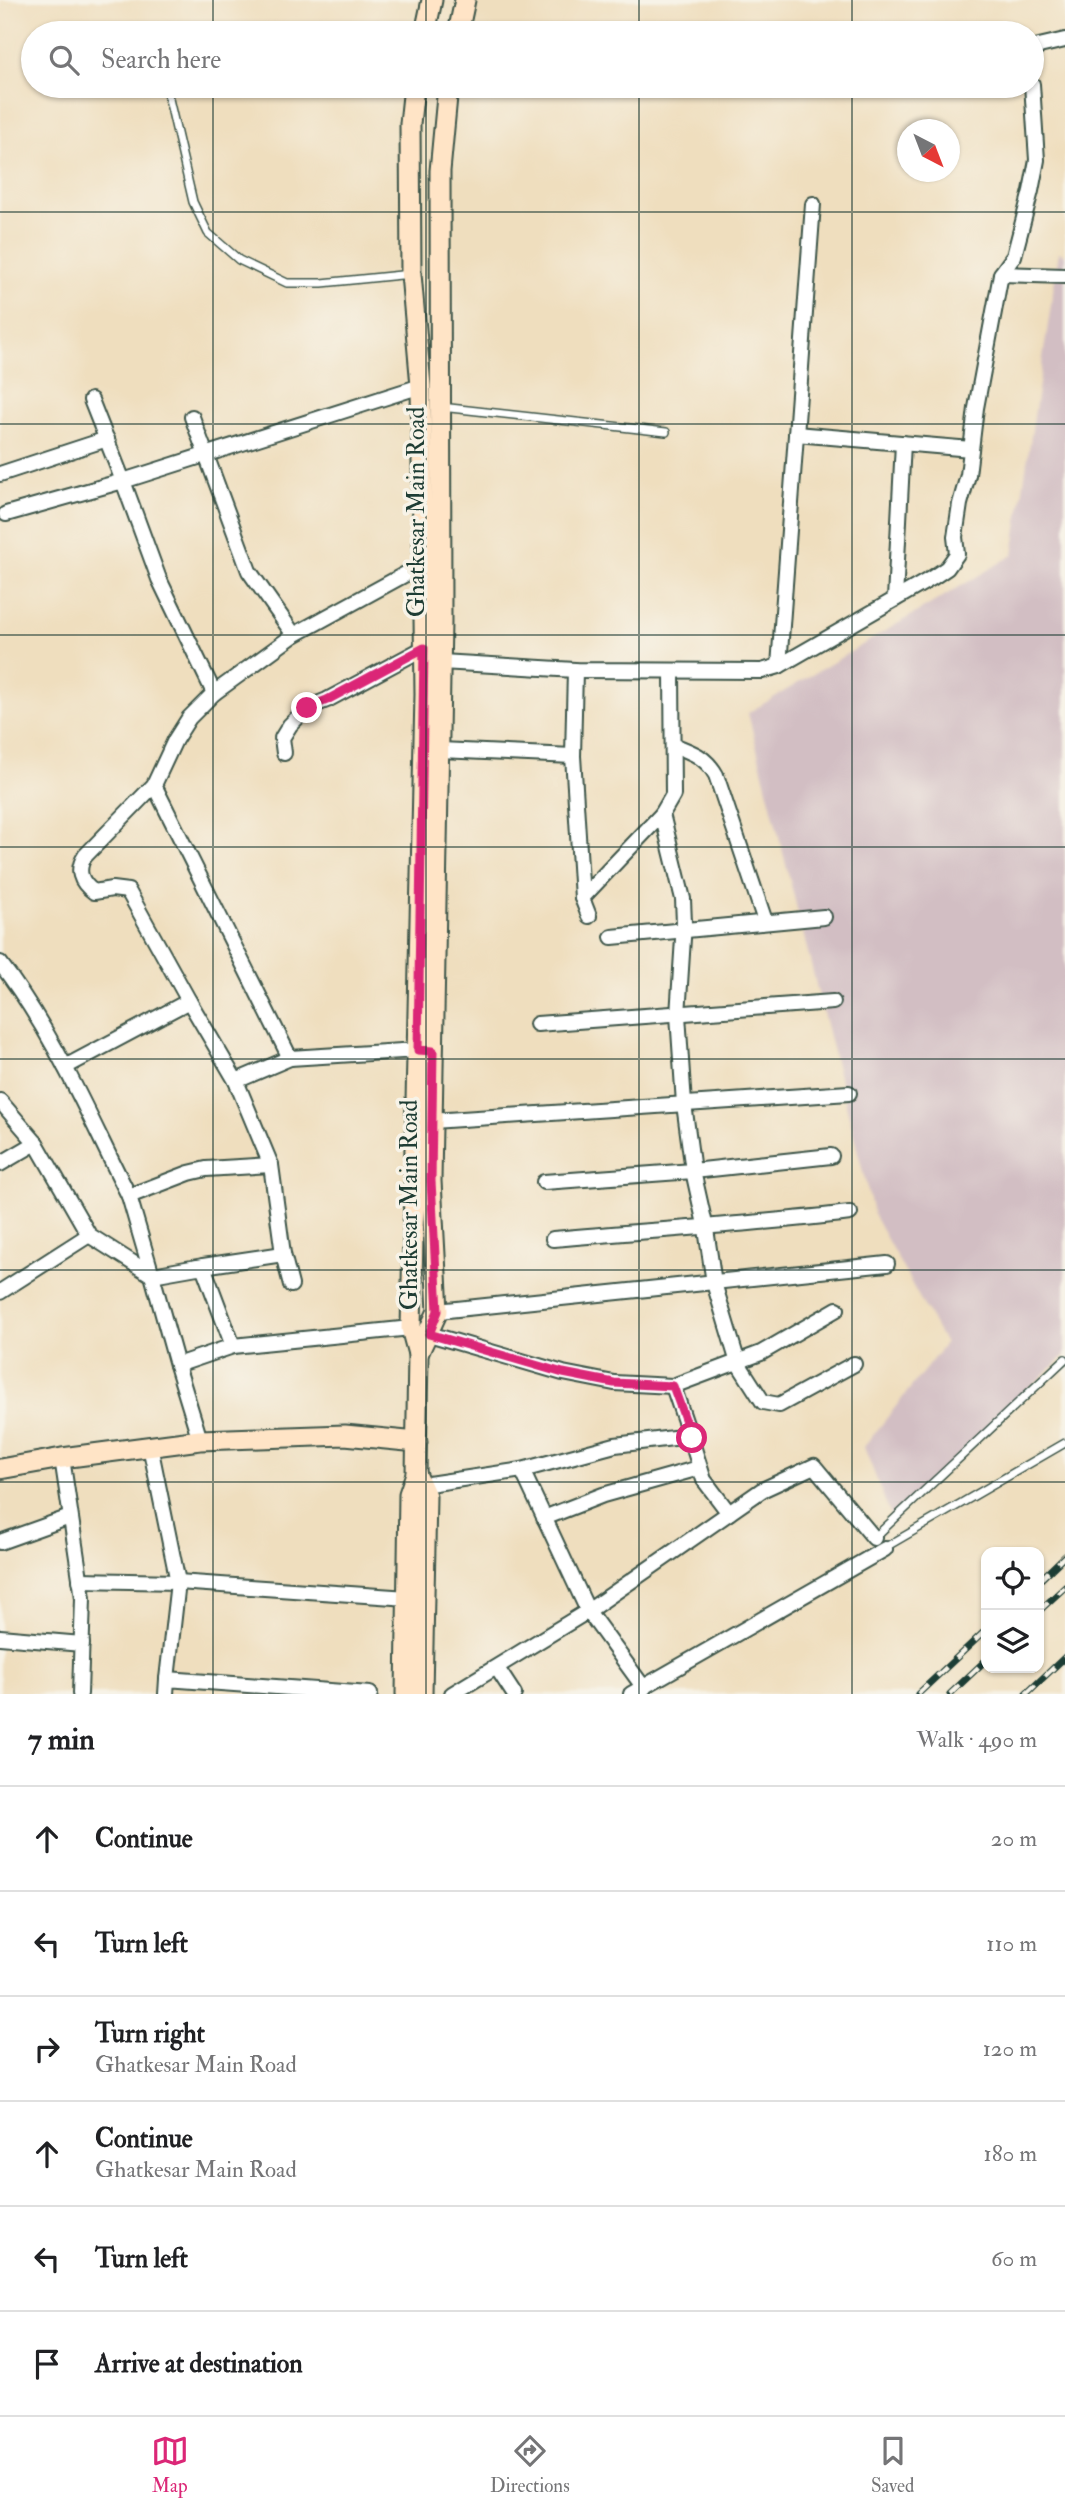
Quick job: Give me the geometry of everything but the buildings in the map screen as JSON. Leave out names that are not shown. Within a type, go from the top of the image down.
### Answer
[{"type":"main road","points":[[428,21],[432,0]]},
{"type":"main road","points":[[461,21],[465,0]]},
{"type":"main road","name":"Ghatkesar Main Road","points":[[413,98],[410,124],[411,274],[430,386],[440,407],[440,750],[426,1051],[418,1354],[419,1479],[426,1496],[422,1694]]},
{"type":"main road","name":"Ghatkesar Main Road","points":[[420,1331],[438,1311],[431,1181],[432,1121],[426,1051],[424,564],[440,171],[447,98]]},
{"type":"main road","points":[[0,1469],[200,1440],[345,1435],[417,1442]]},
{"type":"main road","name":"Ghatkesar Main Road","points":[[406,1694],[410,1494],[419,1479]]},
{"type":"street","points":[[1044,45],[1065,40]]},
{"type":"street","points":[[441,662],[575,670],[762,671],[779,666],[947,568],[957,554],[955,537],[1000,274],[1014,256],[1037,160],[1033,98]]},
{"type":"street","points":[[779,666],[813,204]]},
{"type":"street","points":[[1000,274],[1065,276]]},
{"type":"street","points":[[6,514],[123,481],[430,386]]},
{"type":"street","points":[[91,400],[159,579],[214,693]]},
{"type":"street","points":[[192,417],[249,571],[294,635]]},
{"type":"street","points":[[796,434],[971,449]]},
{"type":"street","points":[[0,474],[107,439]]},
{"type":"street","points":[[895,599],[903,443]]},
{"type":"street","points":[[291,1285],[282,1254],[271,1165],[236,1081],[188,1001],[128,891],[112,889],[94,892],[89,889],[79,872],[79,865],[154,785],[175,740],[189,718],[214,693],[294,635],[424,564]]},
{"type":"street","points":[[284,753],[282,738],[290,725],[307,708],[424,648]]},
{"type":"street","points":[[575,670],[573,757],[582,898],[589,916]]},
{"type":"street","points":[[582,898],[662,814],[673,795],[672,671]]},
{"type":"street","points":[[673,745],[695,753],[705,760],[716,775],[765,921]]},
{"type":"street","points":[[440,750],[573,757]]},
{"type":"street","points":[[154,785],[290,1058]]},
{"type":"street","points":[[662,814],[683,899],[678,1015],[684,1104],[693,1171],[706,1228],[714,1283],[738,1363],[763,1402],[774,1405],[779,1405],[853,1364]]},
{"type":"street","points":[[612,937],[683,928],[824,917]]},
{"type":"street","points":[[0,962],[17,985],[65,1067],[129,1196],[200,1440]]},
{"type":"street","points":[[65,1067],[188,1001]]},
{"type":"street","points":[[537,1024],[833,1002]]},
{"type":"street","points":[[236,1081],[290,1058],[426,1051]]},
{"type":"street","points":[[432,1121],[849,1093]]},
{"type":"street","points":[[0,1101],[36,1143],[89,1236],[152,1275],[282,1254]]},
{"type":"street","points":[[0,1164],[36,1143]]},
{"type":"street","points":[[544,1182],[693,1171],[831,1156]]},
{"type":"street","points":[[129,1196],[206,1169],[271,1165]]},
{"type":"street","points":[[553,1239],[706,1228],[850,1213]]},
{"type":"street","points":[[0,1292],[89,1236]]},
{"type":"street","points":[[438,1311],[887,1264]]},
{"type":"street","points":[[203,1265],[233,1346]]},
{"type":"street","points":[[177,1365],[233,1346],[420,1331],[563,1373],[614,1383],[673,1386],[761,1353],[837,1309]]},
{"type":"street","points":[[673,1386],[704,1480],[729,1513]]},
{"type":"street","points":[[419,1479],[522,1470],[615,1445],[690,1436]]},
{"type":"street","points":[[150,1446],[178,1582],[167,1687],[370,1694]]},
{"type":"street","points":[[62,1458],[83,1598],[80,1694]]},
{"type":"street","points":[[452,1694],[589,1612],[762,1490],[814,1466],[874,1538]]},
{"type":"street","points":[[544,1518],[603,1495],[699,1468]]},
{"type":"street","points":[[522,1470],[589,1612],[637,1691],[885,1549]]},
{"type":"street","points":[[0,1542],[70,1517]]},
{"type":"street","points":[[80,1580],[178,1582],[408,1598]]},
{"type":"street","points":[[0,1637],[82,1644]]},
{"type":"street","points":[[497,1668],[514,1694]]},
{"type":"lane","points":[[169,98],[193,202],[208,233],[239,260],[287,283],[322,283],[411,274]]},
{"type":"lane","points":[[440,407],[666,432]]},
{"type":"lane","points":[[1065,1359],[874,1538],[885,1549],[1065,1443]]},
{"type":"shaded area","points":[[1059,252],[1065,255],[1065,1355],[892,1519],[864,1447],[945,1344],[874,1216],[748,713],[1013,555]]},
{"type":"railway","points":[[1044,1576],[1065,1556]]},
{"type":"railway","points":[[1040,1610],[1065,1587]]},
{"type":"railway","points":[[918,1694],[981,1635]]},
{"type":"railway","points":[[1026,1694],[1065,1657]]},
{"type":"railway","points":[[950,1694],[981,1665]]},
{"type":"route","points":[[307,708],[424,648],[418,1050],[433,1051],[431,1181],[438,1311],[429,1334],[563,1373],[614,1383],[673,1386],[692,1438]]}]
